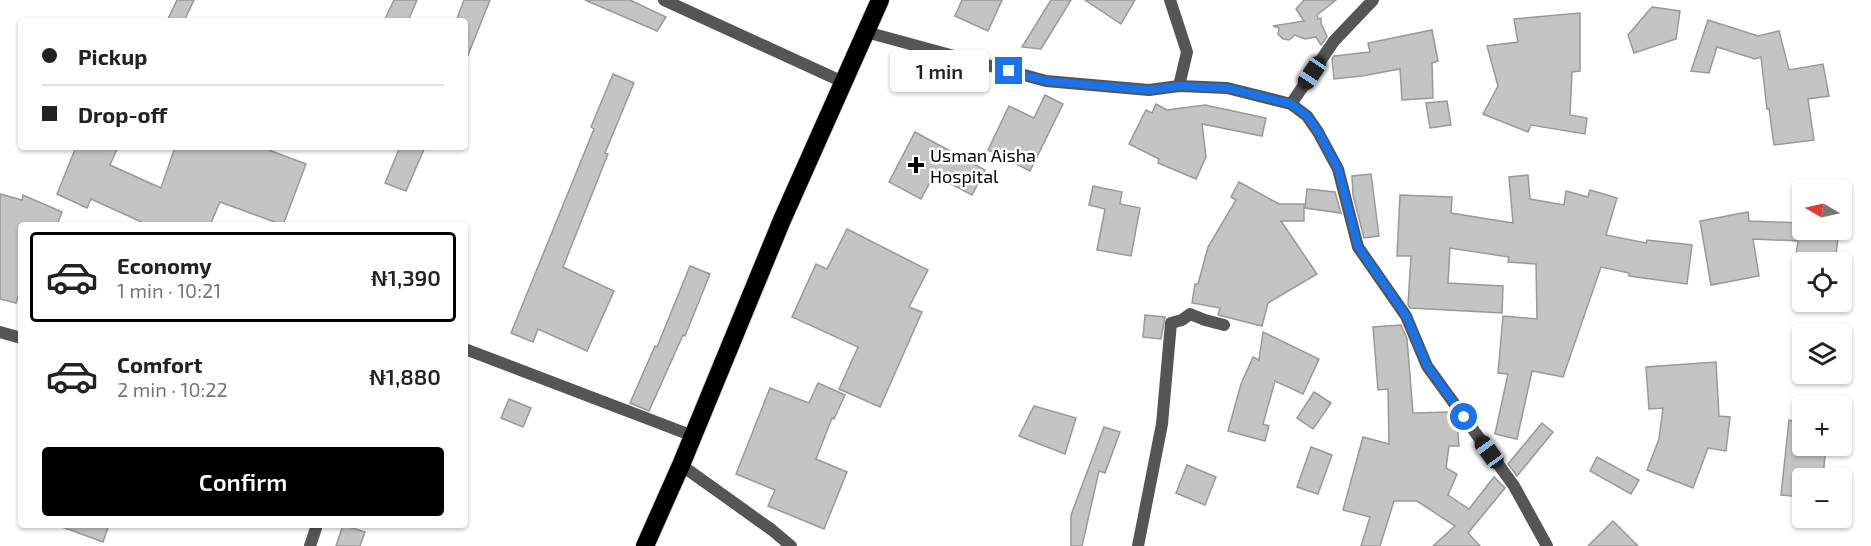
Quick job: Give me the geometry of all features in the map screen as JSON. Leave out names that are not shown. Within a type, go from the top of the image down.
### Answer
[{"type":"highway","points":[[645,546],[681,465],[782,220],[880,0]]},
{"type":"street","points":[[664,0],[843,82]]},
{"type":"street","points":[[1170,0],[1187,52],[1179,86]]},
{"type":"street","points":[[1291,104],[1334,41],[1373,0]]},
{"type":"street","points":[[866,32],[1046,81],[1149,90],[1179,86],[1227,88],[1291,104],[1307,116],[1338,169],[1358,247],[1406,316],[1427,366],[1514,486],[1547,546]]},
{"type":"street","points":[[1138,546],[1162,424],[1171,323],[1182,320],[1190,314],[1224,325]]},
{"type":"street","points":[[0,332],[18,337]]},
{"type":"street","points":[[468,350],[693,436]]},
{"type":"street","points":[[681,465],[791,546]]},
{"type":"street","points":[[310,546],[316,528]]},
{"type":"building","points":[[177,0],[194,0],[185,18],[168,18]]},
{"type":"building","points":[[394,0],[417,0],[409,18],[385,18]]},
{"type":"building","points":[[464,0],[490,0],[468,55],[468,18],[457,18]]},
{"type":"building","points":[[585,0],[630,0],[666,17],[657,31]]},
{"type":"building","points":[[962,0],[1002,0],[988,31],[955,16]]},
{"type":"building","points":[[1051,0],[1071,0],[1041,49],[1022,47]]},
{"type":"building","points":[[1085,0],[1135,0],[1121,24]]},
{"type":"building","points":[[1304,0],[1336,0],[1317,15],[1318,19],[1321,18],[1327,37],[1321,45],[1316,37],[1305,39],[1295,35],[1289,40],[1283,39],[1278,34],[1279,28],[1273,26],[1304,21],[1296,9]]},
{"type":"building","points":[[1652,7],[1680,11],[1676,39],[1634,53],[1628,35]]},
{"type":"building","points":[[1580,13],[1580,71],[1572,72],[1570,115],[1587,118],[1585,134],[1531,125],[1528,132],[1483,114],[1498,86],[1487,46],[1518,42],[1514,19]]},
{"type":"building","points":[[1708,20],[1758,36],[1779,31],[1789,70],[1823,64],[1829,96],[1808,99],[1814,140],[1774,145],[1761,57],[1755,59],[1717,47],[1709,73],[1691,71]]},
{"type":"building","points":[[1432,30],[1438,61],[1432,63],[1433,98],[1402,100],[1400,69],[1334,79],[1332,59],[1334,56],[1370,52],[1368,43]]},
{"type":"building","points":[[613,74],[634,83],[605,153],[608,154],[563,267],[614,291],[587,351],[538,329],[533,342],[511,333],[594,129],[591,127]]},
{"type":"building","points":[[1045,95],[1063,104],[1030,171],[988,150],[1009,106],[1034,118]]},
{"type":"building","points":[[1447,101],[1451,125],[1430,128],[1426,103]]},
{"type":"building","points":[[1156,104],[1167,110],[1205,105],[1266,118],[1262,136],[1202,124],[1206,157],[1196,179],[1158,163],[1159,159],[1129,144],[1146,110],[1152,113]]},
{"type":"building","points":[[915,132],[985,170],[972,195],[934,175],[921,199],[889,182]]},
{"type":"building","points":[[75,150],[117,150],[110,165],[161,188],[174,150],[269,150],[306,164],[284,222],[275,222],[220,202],[211,222],[141,222],[91,199],[87,208],[57,194]]},
{"type":"building","points":[[399,150],[424,150],[406,191],[385,183]]},
{"type":"building","points":[[1371,174],[1379,236],[1364,238],[1353,195],[1352,176]]},
{"type":"building","points":[[1528,175],[1530,199],[1564,205],[1566,191],[1588,197],[1590,190],[1617,198],[1606,235],[1646,243],[1647,240],[1692,245],[1687,284],[1629,276],[1629,273],[1601,267],[1563,377],[1532,371],[1517,439],[1495,434],[1508,374],[1498,373],[1503,316],[1537,319],[1536,264],[1508,262],[1509,257],[1450,248],[1448,283],[1503,286],[1502,313],[1410,308],[1408,305],[1411,256],[1397,256],[1400,195],[1452,197],[1451,213],[1513,223],[1509,177]]},
{"type":"building","points":[[1239,182],[1279,204],[1304,204],[1304,221],[1281,221],[1317,274],[1268,303],[1262,326],[1218,315],[1220,308],[1192,303],[1195,284],[1198,284],[1208,247],[1236,200],[1231,197]]},
{"type":"building","points":[[1093,186],[1122,192],[1120,204],[1140,208],[1131,256],[1097,250],[1105,209],[1089,205]]},
{"type":"building","points":[[1307,189],[1335,192],[1341,213],[1305,208]]},
{"type":"building","points":[[0,194],[22,200],[23,195],[62,212],[58,222],[18,222],[18,297],[16,303],[0,299]]},
{"type":"building","points":[[1748,212],[1749,221],[1792,223],[1792,240],[1838,240],[1836,252],[1796,252],[1798,241],[1753,239],[1759,276],[1711,285],[1700,221]]},
{"type":"building","points":[[847,229],[928,270],[909,307],[922,312],[880,407],[839,389],[858,347],[792,317],[816,264],[827,269]]},
{"type":"building","points":[[690,266],[710,274],[685,336],[683,335],[649,411],[630,403],[655,346],[657,347]]},
{"type":"building","points":[[1145,315],[1165,317],[1161,339],[1143,337]]},
{"type":"building","points":[[1401,325],[1407,339],[1413,413],[1450,412],[1457,422],[1459,446],[1449,446],[1446,468],[1457,474],[1448,495],[1469,509],[1494,477],[1505,488],[1468,533],[1480,546],[1433,546],[1455,526],[1417,501],[1394,501],[1380,546],[1361,546],[1370,517],[1343,510],[1363,437],[1389,444],[1388,389],[1378,390],[1373,327]]},
{"type":"building","points":[[1263,332],[1319,359],[1303,394],[1275,381],[1263,424],[1269,426],[1265,441],[1228,431],[1241,384],[1253,357],[1259,360]]},
{"type":"building","points":[[1716,362],[1719,416],[1730,417],[1726,451],[1708,448],[1693,488],[1647,470],[1659,439],[1663,408],[1649,409],[1646,367]]},
{"type":"building","points":[[818,383],[845,395],[834,419],[832,418],[816,459],[847,472],[824,529],[768,506],[775,490],[736,474],[770,388],[809,403]]},
{"type":"building","points":[[1314,392],[1331,403],[1313,429],[1297,418]]},
{"type":"building","points":[[509,399],[531,408],[523,427],[501,418]]},
{"type":"building","points":[[1034,406],[1076,418],[1065,454],[1019,436]]},
{"type":"building","points":[[1789,420],[1792,421],[1792,456],[1825,456],[1824,468],[1792,468],[1792,496],[1781,495]]},
{"type":"building","points":[[1542,423],[1553,432],[1517,476],[1508,464]]},
{"type":"building","points":[[1104,427],[1120,432],[1105,473],[1099,471],[1082,546],[1071,546],[1071,515]]},
{"type":"building","points":[[1311,447],[1332,455],[1318,494],[1297,487]]},
{"type":"building","points":[[1597,457],[1639,480],[1631,494],[1590,471]]},
{"type":"building","points":[[1187,465],[1216,477],[1205,505],[1176,493]]},
{"type":"building","points":[[1613,521],[1638,546],[1588,546]]},
{"type":"building","points":[[65,528],[108,528],[103,542]]},
{"type":"building","points":[[342,528],[365,532],[360,546],[336,546]]},
{"type":"place","name":"Usman Aisha Hospital","points":[[916,165]]},
{"type":"route","points":[[1009,71],[1046,81],[1149,90],[1179,86],[1227,88],[1291,104],[1307,116],[1338,169],[1358,247],[1406,316],[1427,366],[1464,417]]}]
